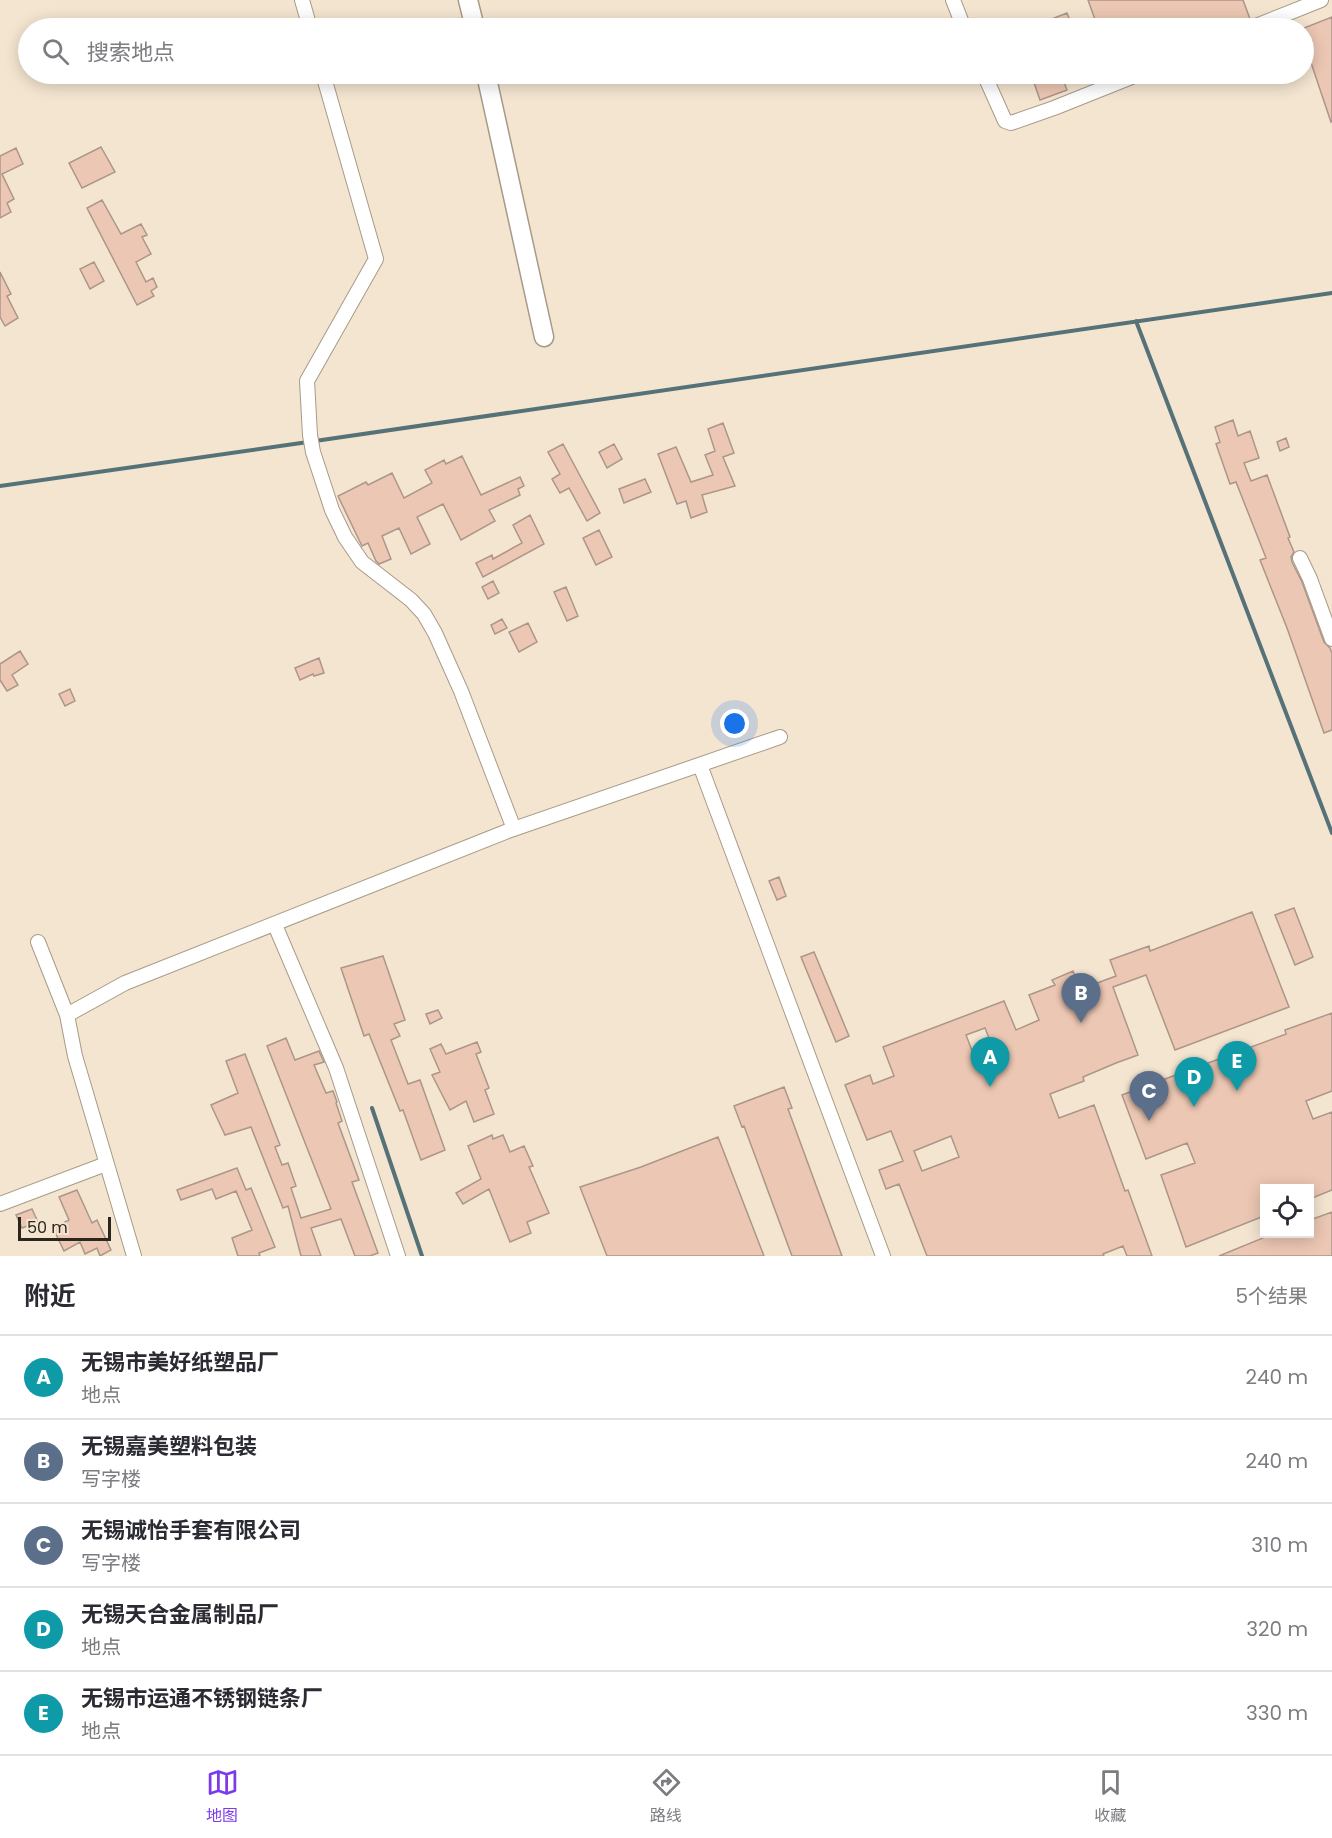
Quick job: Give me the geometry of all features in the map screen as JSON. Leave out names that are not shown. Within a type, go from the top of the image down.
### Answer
[{"type":"street","points":[[302,0],[307,18]]},
{"type":"street","points":[[468,0],[472,18]]},
{"type":"street","points":[[953,0],[960,18]]},
{"type":"street","points":[[1276,18],[1321,0]]},
{"type":"street","points":[[326,84],[376,259],[307,381],[313,452],[332,510],[345,537],[362,562],[411,600],[424,614],[435,633],[461,691],[514,829]]},
{"type":"street","points":[[488,84],[544,337]]},
{"type":"street","points":[[988,84],[1005,121],[1011,123],[1115,84]]},
{"type":"street","points":[[1300,558],[1332,639]]},
{"type":"street","points":[[67,1015],[125,983],[514,829],[780,737]]},
{"type":"street","points":[[700,765],[883,1256]]},
{"type":"street","points":[[275,925],[336,1068],[398,1256]]},
{"type":"street","points":[[38,942],[67,1015],[75,1056],[134,1256]]},
{"type":"street","points":[[0,1204],[106,1164]]},
{"type":"building","points":[[1088,0],[1243,0],[1250,18],[1094,18]]},
{"type":"building","points":[[1067,13],[1069,18],[1054,18]]},
{"type":"building","points":[[1332,17],[1331,122],[1314,72],[1314,24]]},
{"type":"building","points":[[1034,84],[1065,84],[1067,90],[1040,100]]},
{"type":"building","points":[[101,147],[115,172],[82,188],[69,163]]},
{"type":"building","points":[[16,148],[23,164],[2,174],[14,199],[7,203],[11,212],[0,218],[0,156]]},
{"type":"building","points":[[102,200],[121,234],[141,224],[147,235],[142,237],[151,254],[136,262],[146,282],[153,278],[157,287],[151,291],[154,296],[137,305],[87,208]]},
{"type":"building","points":[[94,262],[104,281],[90,289],[80,269]]},
{"type":"building","points":[[0,272],[11,294],[7,296],[18,318],[5,326],[0,317]]},
{"type":"building","points":[[1233,420],[1238,436],[1250,431],[1259,458],[1244,463],[1251,481],[1267,475],[1290,537],[1288,538],[1294,552],[1291,557],[1292,562],[1302,582],[1324,642],[1332,653],[1332,730],[1324,733],[1260,560],[1266,558],[1236,482],[1230,484],[1216,444],[1220,442],[1215,427]]},
{"type":"building","points":[[723,423],[734,453],[723,457],[735,486],[702,495],[707,512],[691,518],[686,501],[677,504],[658,454],[676,447],[691,482],[713,475],[705,455],[715,451],[708,429]]},
{"type":"building","points":[[1286,438],[1289,447],[1280,451],[1277,442]]},
{"type":"building","points":[[563,444],[600,513],[587,521],[569,488],[560,493],[552,479],[560,474],[548,452]]},
{"type":"building","points":[[614,444],[622,459],[607,468],[599,452]]},
{"type":"building","points":[[462,456],[481,495],[520,477],[524,486],[518,489],[520,495],[489,510],[495,521],[461,540],[443,504],[417,517],[430,544],[411,554],[399,528],[382,536],[391,559],[379,564],[368,543],[362,546],[338,496],[366,482],[368,485],[392,473],[404,498],[432,483],[425,470],[444,460],[446,464]]},
{"type":"building","points":[[645,479],[651,492],[624,503],[619,489]]},
{"type":"building","points":[[530,515],[544,544],[483,577],[476,563],[492,555],[493,559],[522,543],[513,525]]},
{"type":"building","points":[[599,530],[612,557],[596,565],[583,538]]},
{"type":"building","points":[[493,581],[499,593],[488,599],[482,587]]},
{"type":"building","points":[[566,587],[578,616],[567,621],[554,592]]},
{"type":"building","points":[[502,619],[507,628],[495,634],[491,625]]},
{"type":"building","points":[[528,623],[537,642],[519,652],[509,632]]},
{"type":"building","points":[[20,651],[28,664],[12,675],[18,685],[7,691],[0,680],[0,664]]},
{"type":"building","points":[[319,658],[324,673],[314,676],[313,674],[300,680],[295,668]]},
{"type":"building","points":[[70,689],[75,701],[65,706],[59,694]]},
{"type":"building","points":[[779,877],[786,896],[777,900],[769,881]]},
{"type":"building","points":[[1294,908],[1313,957],[1295,965],[1275,915]]},
{"type":"building","points":[[1252,912],[1289,1007],[1175,1050],[1146,975],[1113,987],[1138,1055],[1083,1077],[1084,1081],[1050,1094],[1059,1118],[1094,1105],[1125,1191],[1128,1190],[1152,1256],[1127,1256],[1123,1246],[1103,1254],[1104,1256],[927,1256],[899,1184],[886,1189],[879,1170],[903,1161],[891,1131],[867,1140],[845,1085],[870,1075],[873,1084],[894,1076],[883,1047],[1004,1001],[1016,1030],[1039,1020],[1029,995],[1055,985],[1052,980],[1073,971],[1081,989],[1116,976],[1110,960],[1149,946],[1150,951]],"holes":[[[985,1028],[999,1064],[980,1071],[966,1035]],[[951,1136],[959,1157],[922,1171],[914,1151]]]},
{"type":"building","points":[[814,952],[849,1036],[836,1042],[801,957]]},
{"type":"building","points":[[383,956],[405,1020],[394,1024],[400,1036],[391,1040],[408,1084],[420,1080],[445,1150],[421,1160],[403,1110],[400,1111],[369,1034],[364,1036],[341,968]]},
{"type":"building","points":[[438,1010],[442,1018],[430,1024],[426,1014]]},
{"type":"building","points":[[1332,1013],[1332,1091],[1306,1101],[1313,1119],[1332,1112],[1332,1190],[1314,1197],[1314,1184],[1260,1184],[1260,1218],[1186,1247],[1161,1175],[1195,1163],[1187,1143],[1146,1159],[1122,1095],[1286,1034],[1285,1030]]},
{"type":"building","points":[[286,1038],[295,1060],[319,1051],[324,1062],[314,1065],[326,1093],[333,1091],[337,1102],[342,1121],[338,1123],[359,1180],[352,1182],[378,1253],[370,1256],[355,1256],[341,1219],[311,1228],[321,1256],[301,1256],[288,1206],[283,1208],[251,1127],[225,1135],[211,1105],[238,1093],[226,1061],[245,1054],[280,1145],[275,1147],[282,1165],[288,1163],[296,1186],[291,1188],[301,1218],[331,1209],[267,1046]]},
{"type":"building","points":[[477,1042],[481,1052],[476,1054],[489,1088],[485,1090],[494,1114],[474,1122],[466,1101],[450,1110],[432,1075],[440,1072],[430,1049],[441,1044],[446,1054]]},
{"type":"building","points":[[784,1087],[792,1108],[788,1109],[842,1256],[792,1256],[744,1126],[742,1127],[734,1106]]},
{"type":"building","points":[[492,1135],[493,1139],[503,1135],[510,1152],[524,1146],[533,1166],[529,1167],[549,1213],[527,1222],[531,1233],[510,1242],[489,1189],[463,1204],[456,1193],[481,1179],[468,1146]]},
{"type":"building","points":[[718,1137],[764,1256],[607,1256],[580,1187],[641,1167]]},
{"type":"building","points":[[237,1168],[246,1190],[251,1188],[275,1247],[259,1253],[260,1256],[238,1256],[232,1238],[252,1230],[236,1191],[216,1199],[212,1189],[181,1200],[177,1190]]},
{"type":"building","points":[[77,1190],[92,1223],[97,1220],[111,1250],[100,1256],[97,1248],[85,1254],[80,1242],[64,1251],[53,1228],[69,1220],[59,1197]]},
{"type":"building","points":[[32,1209],[38,1222],[22,1228],[16,1215]]},
{"type":"building","points":[[1332,1212],[1332,1256],[1219,1256],[1263,1238],[1314,1238],[1314,1219]]},
{"type":"waterway","points":[[315,441],[1332,293]]},
{"type":"waterway","points":[[1136,321],[1332,833]]},
{"type":"waterway","points":[[0,486],[308,442]]},
{"type":"waterway","points":[[372,1108],[422,1256]]},
{"type":"place","name":"无锡嘉美塑料包装","points":[[1081,1023]]},
{"type":"place","name":"无锡市美好纸塑品厂","points":[[990,1087]]},
{"type":"place","name":"无锡市运通不锈钢链条厂","points":[[1237,1091]]},
{"type":"place","name":"无锡天合金属制品厂","points":[[1194,1107]]},
{"type":"place","name":"无锡诚怡手套有限公司","points":[[1149,1121]]}]
